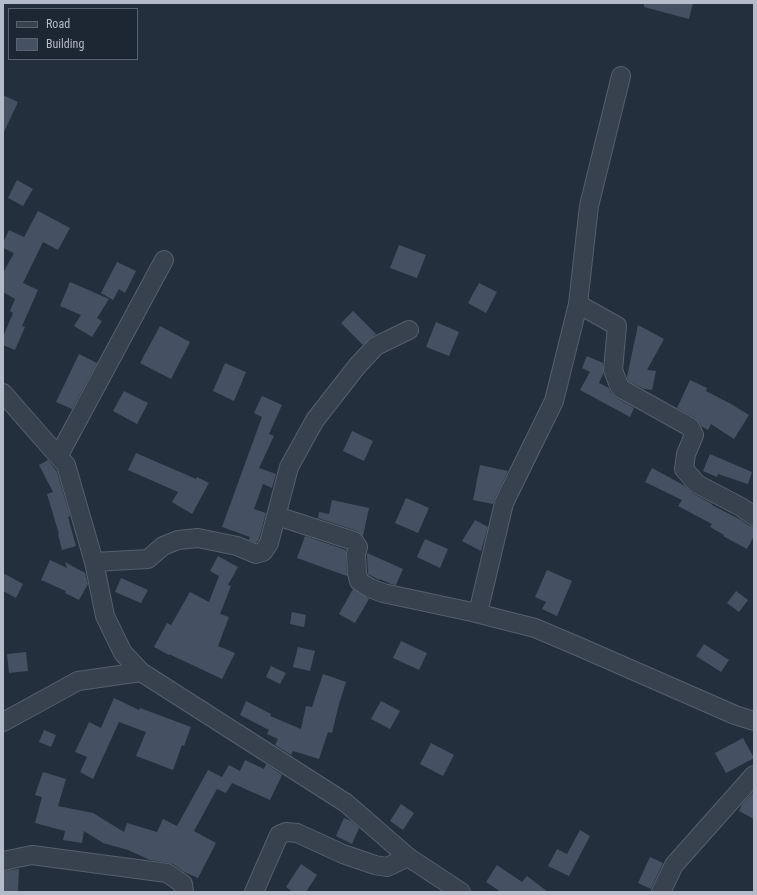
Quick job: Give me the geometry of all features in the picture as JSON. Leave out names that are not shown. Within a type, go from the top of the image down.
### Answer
[{"type":"street","points":[[478,613],[504,503],[554,400],[578,304],[590,206],[621,76]]},
{"type":"street","points":[[59,456],[164,260]]},
{"type":"street","points":[[578,304],[617,326],[613,370],[620,388],[690,427],[694,436],[686,454],[684,469],[697,484],[741,507],[754,516]]},
{"type":"street","points":[[94,562],[148,559],[163,546],[178,540],[198,538],[237,546],[256,554],[263,552],[269,543],[289,467],[315,420],[358,365],[376,346],[409,330]]},
{"type":"street","points":[[3,393],[66,464],[94,562],[105,616],[123,653],[141,672],[346,803],[408,857],[462,892]]},
{"type":"street","points":[[277,516],[354,541],[358,547],[356,554],[359,581],[370,588],[383,593],[478,613],[535,628],[735,715],[754,721]]},
{"type":"street","points":[[3,722],[78,681],[141,672]]},
{"type":"street","points":[[661,892],[674,865],[754,774]]},
{"type":"street","points":[[254,892],[279,835],[286,832],[297,833],[343,854],[374,865],[387,867],[408,857]]},
{"type":"street","points":[[3,861],[32,855],[167,873],[183,884],[184,892]]},
{"type":"building","points":[[644,3],[693,3],[689,19],[644,7]]},
{"type":"building","points":[[3,95],[18,102],[3,134]]},
{"type":"building","points":[[17,180],[33,189],[23,206],[8,198]]},
{"type":"building","points":[[38,211],[70,228],[58,250],[43,242],[23,283],[38,290],[22,326],[25,327],[15,350],[3,345],[3,337],[13,313],[10,311],[15,299],[3,292],[3,273],[14,253],[3,248],[3,243],[9,230],[24,237]]},
{"type":"building","points":[[399,245],[426,255],[417,278],[390,268]]},
{"type":"building","points":[[117,262],[136,271],[125,293],[119,289],[113,300],[101,293]]},
{"type":"building","points":[[70,282],[109,299],[97,318],[102,321],[92,337],[74,326],[81,315],[60,306]]},
{"type":"building","points":[[479,283],[497,292],[486,313],[468,303]]},
{"type":"building","points":[[353,311],[376,334],[363,345],[341,323]]},
{"type":"building","points":[[436,322],[459,332],[449,356],[426,347]]},
{"type":"building","points":[[638,325],[664,339],[647,370],[656,371],[652,390],[644,389],[628,381],[627,377]]},
{"type":"building","points":[[160,326],[190,342],[171,379],[140,363]]},
{"type":"building","points":[[79,354],[97,363],[72,409],[56,402]]},
{"type":"building","points":[[587,356],[603,363],[603,374],[599,383],[609,388],[610,392],[615,397],[634,408],[630,417],[580,390],[590,372],[582,368]]},
{"type":"building","points":[[225,363],[246,372],[234,401],[213,391]]},
{"type":"building","points":[[690,380],[707,388],[706,391],[749,415],[734,439],[711,424],[708,430],[701,426],[695,418],[677,408]]},
{"type":"building","points":[[124,391],[148,403],[137,424],[113,411]]},
{"type":"building","points":[[262,396],[282,405],[269,434],[274,436],[259,468],[276,474],[272,488],[263,484],[254,509],[266,513],[259,539],[256,543],[249,540],[250,537],[222,527],[262,417],[254,413]]},
{"type":"building","points":[[352,431],[373,441],[364,461],[343,451]]},
{"type":"building","points":[[136,453],[196,479],[197,477],[209,483],[192,514],[172,502],[178,492],[128,470]]},
{"type":"building","points":[[710,454],[752,472],[748,484],[718,474],[717,477],[703,471]]},
{"type":"building","points":[[48,460],[57,472],[70,516],[68,517],[76,546],[62,550],[59,534],[47,494],[53,492],[39,465]]},
{"type":"building","points":[[480,465],[508,471],[493,504],[473,500]]},
{"type":"building","points":[[652,468],[685,486],[692,493],[712,505],[754,527],[754,536],[747,549],[710,527],[712,524],[678,506],[682,500],[645,482]]},
{"type":"building","points":[[406,498],[429,508],[418,533],[395,523]]},
{"type":"building","points":[[332,500],[369,508],[363,536],[357,531],[318,518],[319,512],[329,514]]},
{"type":"building","points":[[475,520],[488,527],[481,551],[462,541]]},
{"type":"building","points":[[305,536],[346,550],[347,576],[297,558]]},
{"type":"building","points":[[425,539],[448,549],[440,568],[417,557]]},
{"type":"building","points":[[367,553],[403,569],[396,585],[380,579],[379,580],[368,574]]},
{"type":"building","points":[[218,556],[238,567],[228,585],[231,586],[220,614],[229,617],[218,646],[235,653],[222,679],[154,647],[167,623],[171,625],[190,592],[209,602],[219,576],[210,571]]},
{"type":"building","points":[[50,560],[67,568],[65,562],[85,573],[88,584],[79,600],[65,593],[66,591],[41,580]]},
{"type":"building","points":[[547,570],[572,581],[557,616],[542,609],[546,602],[535,597]]},
{"type":"building","points":[[3,573],[23,584],[16,598],[3,591]]},
{"type":"building","points":[[121,578],[148,590],[141,603],[115,592]]},
{"type":"building","points":[[353,589],[369,599],[355,623],[339,614]]},
{"type":"building","points":[[736,591],[748,600],[739,612],[727,603]]},
{"type":"building","points":[[292,612],[306,615],[304,627],[290,624]]},
{"type":"building","points":[[401,641],[427,653],[419,670],[393,658]]},
{"type":"building","points":[[704,644],[729,660],[721,672],[696,656]]},
{"type":"building","points":[[298,647],[315,651],[310,671],[293,667]]},
{"type":"building","points":[[26,652],[28,671],[9,673],[7,654]]},
{"type":"building","points":[[271,666],[286,673],[280,684],[266,677]]},
{"type":"building","points":[[323,674],[346,682],[332,733],[328,732],[319,759],[293,751],[291,755],[275,745],[278,739],[267,734],[269,730],[240,715],[246,701],[271,714],[270,716],[301,729],[306,706],[312,707]]},
{"type":"building","points":[[114,698],[139,710],[140,708],[191,727],[184,746],[182,745],[173,770],[136,756],[146,732],[119,722],[93,779],[80,772],[87,757],[75,752],[89,722],[101,728]]},
{"type":"building","points":[[381,701],[400,711],[390,729],[371,719]]},
{"type":"building","points":[[44,730],[56,735],[51,747],[39,742]]},
{"type":"building","points":[[743,738],[754,758],[726,773],[715,753]]},
{"type":"building","points":[[431,743],[454,755],[443,776],[420,764]]},
{"type":"building","points":[[245,760],[264,769],[266,764],[282,775],[270,800],[232,783],[226,793],[217,789],[194,831],[216,843],[198,878],[184,872],[173,864],[150,860],[128,850],[103,843],[84,831],[82,843],[63,840],[65,831],[35,823],[42,797],[35,795],[43,772],[66,779],[58,806],[93,813],[124,832],[127,823],[157,832],[163,819],[177,826],[208,770],[222,777],[229,765],[240,771]]},
{"type":"building","points":[[754,791],[754,819],[739,811],[742,804]]},
{"type":"building","points":[[401,804],[414,813],[403,830],[390,821]]},
{"type":"building","points":[[344,818],[351,821],[359,828],[352,844],[336,836]]},
{"type":"building","points":[[580,830],[590,836],[569,876],[548,866],[557,849],[567,854]]},
{"type":"building","points":[[650,857],[663,863],[651,889],[638,883]]},
{"type":"building","points":[[301,864],[317,875],[306,892],[293,892],[286,887]]},
{"type":"building","points":[[497,865],[522,882],[527,876],[548,892],[501,892],[486,882]]},
{"type":"building","points":[[19,869],[18,892],[3,892],[3,871]]}]
